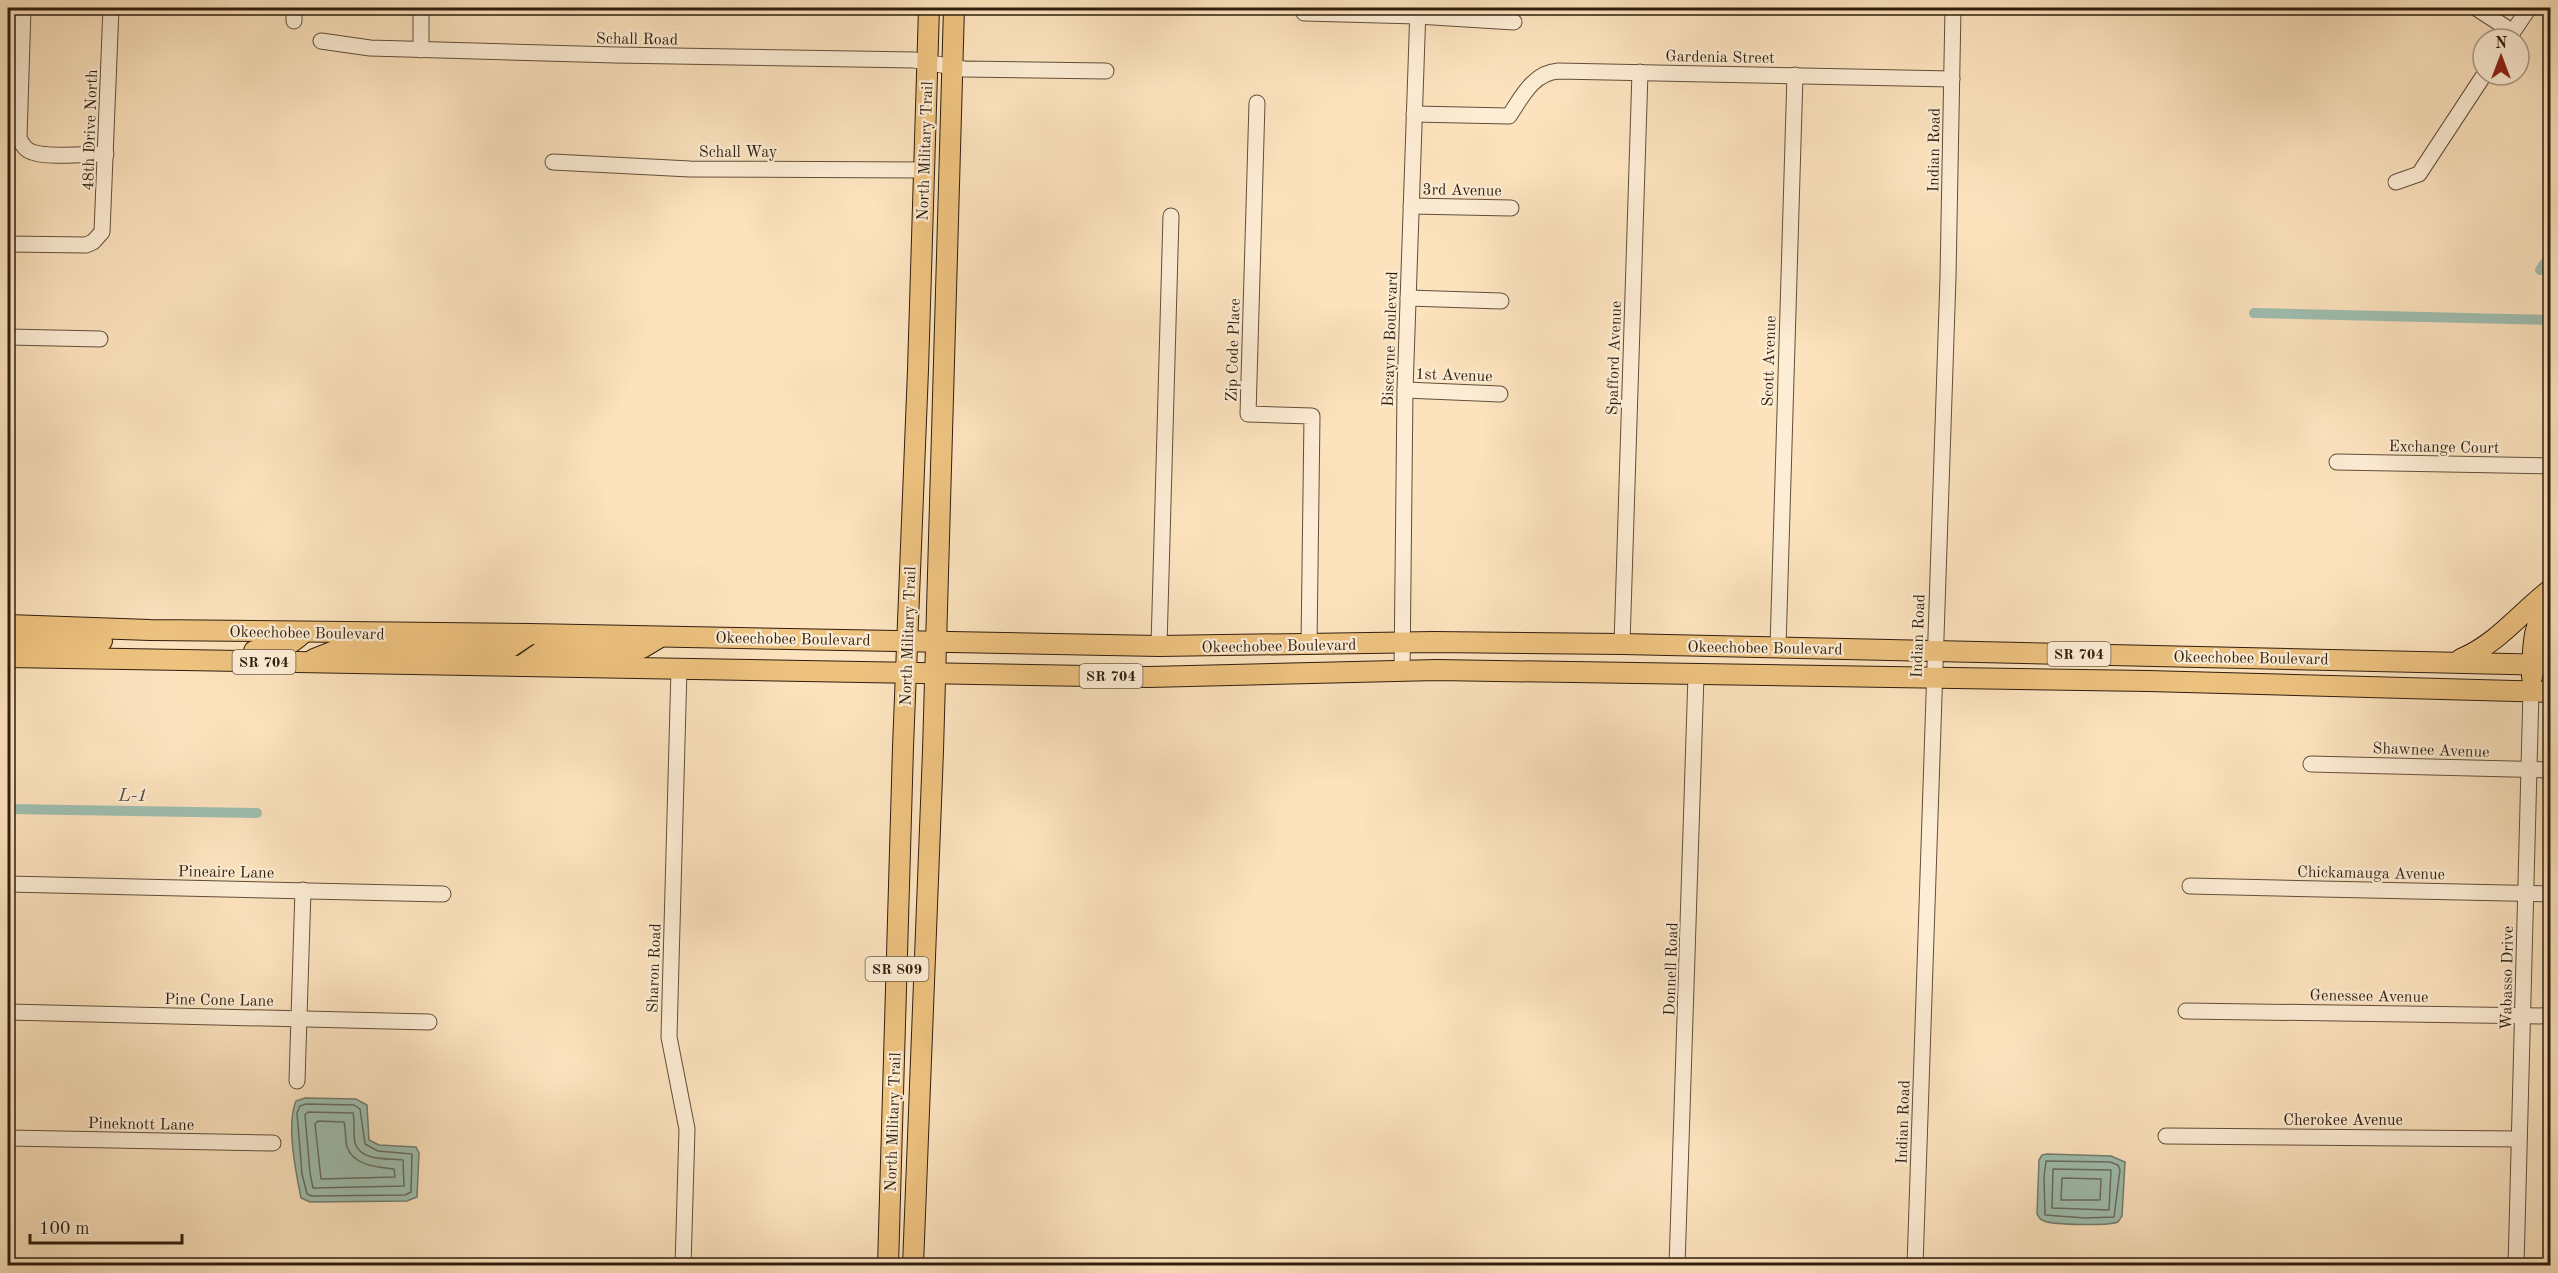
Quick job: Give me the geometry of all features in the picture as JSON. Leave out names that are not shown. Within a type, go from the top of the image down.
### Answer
[{"type":"main road","name":"North Military Trail","points":[[888,1266],[929,8]]},
{"type":"main road","name":"North Military Trail","points":[[913,1266],[936,674],[954,8]]},
{"type":"main road","points":[[922,210],[936,218],[947,237]]},
{"type":"main road","points":[[2454,662],[2488,646],[2532,603],[2550,590]]},
{"type":"main road","points":[[2541,691],[2544,665],[2534,633],[2537,621],[2550,600]]},
{"type":"main road","name":"Okeechobee Boulevard","points":[[8,625],[150,630],[937,640],[1159,646],[1402,643],[1622,644],[2544,665]]},
{"type":"main road","points":[[8,639],[126,641],[135,640],[150,630]]},
{"type":"main road","points":[[164,660],[285,647],[293,644],[304,632]]},
{"type":"main road","points":[[306,662],[342,648],[499,652],[531,634]]},
{"type":"main road","points":[[521,666],[547,648],[628,650],[642,648],[664,636]]},
{"type":"main road","name":"Okeechobee Boulevard","points":[[8,657],[936,674],[1149,676],[1402,671],[2148,681],[2541,691]]},
{"type":"main road","points":[[2148,681],[2171,670],[2219,670],[2234,667],[2241,663],[2243,657]]},
{"type":"main road","points":[[898,920],[908,949],[908,1042],[920,1059]]},
{"type":"street","points":[[22,8],[19,138],[27,149],[40,154],[106,154]]},
{"type":"street","name":"48th Drive North","points":[[8,244],[86,244],[98,238],[104,225],[111,8]]},
{"type":"street","points":[[421,8],[421,50]]},
{"type":"street","name":"Indian Road","points":[[1915,1266],[1953,8]]},
{"type":"street","points":[[2476,8],[2501,27]]},
{"type":"street","points":[[2516,27],[2529,8]]},
{"type":"street","points":[[1304,13],[1418,12],[1514,22]]},
{"type":"street","name":"Biscayne Boulevard","points":[[1402,671],[1408,298],[1418,12]]},
{"type":"street","name":"Schall Road","points":[[321,41],[370,48],[421,50],[914,60],[952,67],[1106,71]]},
{"type":"street","name":"Gardenia Street","points":[[1414,114],[1509,116],[1531,84],[1548,72],[1952,79]]},
{"type":"street","name":"Spafford Avenue","points":[[1622,644],[1640,72]]},
{"type":"street","name":"Scott Avenue","points":[[1778,647],[1795,75]]},
{"type":"street","points":[[2396,182],[2419,174],[2476,87]]},
{"type":"street","name":"Zip Code Place","points":[[1257,103],[1248,414],[1312,416],[1309,645]]},
{"type":"street","name":"Schall Way","points":[[553,162],[690,169],[923,170]]},
{"type":"street","name":"3rd Avenue","points":[[1411,206],[1511,208]]},
{"type":"street","points":[[1159,646],[1171,216]]},
{"type":"street","points":[[1408,298],[1501,301]]},
{"type":"street","points":[[8,337],[100,339]]},
{"type":"street","name":"1st Avenue","points":[[1406,390],[1500,394]]},
{"type":"street","name":"Exchange Court","points":[[2337,462],[2550,466]]},
{"type":"street","name":"Sharon Road","points":[[679,669],[669,1037],[687,1129],[683,1266]]},
{"type":"street","name":"Donnell Road","points":[[1677,1266],[1696,675]]},
{"type":"street","name":"Wabasso Drive","points":[[2516,1266],[2529,770],[2541,691]]},
{"type":"street","name":"Shawnee Avenue","points":[[2311,764],[2550,770]]},
{"type":"street","name":"Pineaire Lane","points":[[8,884],[443,894]]},
{"type":"street","name":"Chickamauga Avenue","points":[[2190,886],[2550,894]]},
{"type":"street","points":[[297,1081],[303,890]]},
{"type":"street","name":"Genessee Avenue","points":[[2186,1011],[2550,1016]]},
{"type":"street","name":"Pine Cone Lane","points":[[8,1012],[429,1022]]},
{"type":"street","name":"Cherokee Avenue","points":[[2166,1136],[2519,1139]]},
{"type":"street","name":"Pineknott Lane","points":[[8,1138],[273,1143]]},
{"type":"water","points":[[305,1098],[356,1099],[367,1105],[369,1140],[379,1145],[416,1147],[419,1153],[417,1197],[407,1201],[310,1202],[301,1198],[293,1149],[292,1123],[296,1101]]},
{"type":"water","points":[[2042,1155],[2111,1156],[2125,1162],[2122,1216],[2118,1222],[2069,1224],[2042,1221],[2037,1214],[2039,1160]]},
{"type":"waterway","points":[[2540,270],[2550,256]]},
{"type":"waterway","points":[[2254,313],[2550,320]]},
{"type":"waterway","name":"L-1","points":[[8,809],[257,813]]}]
